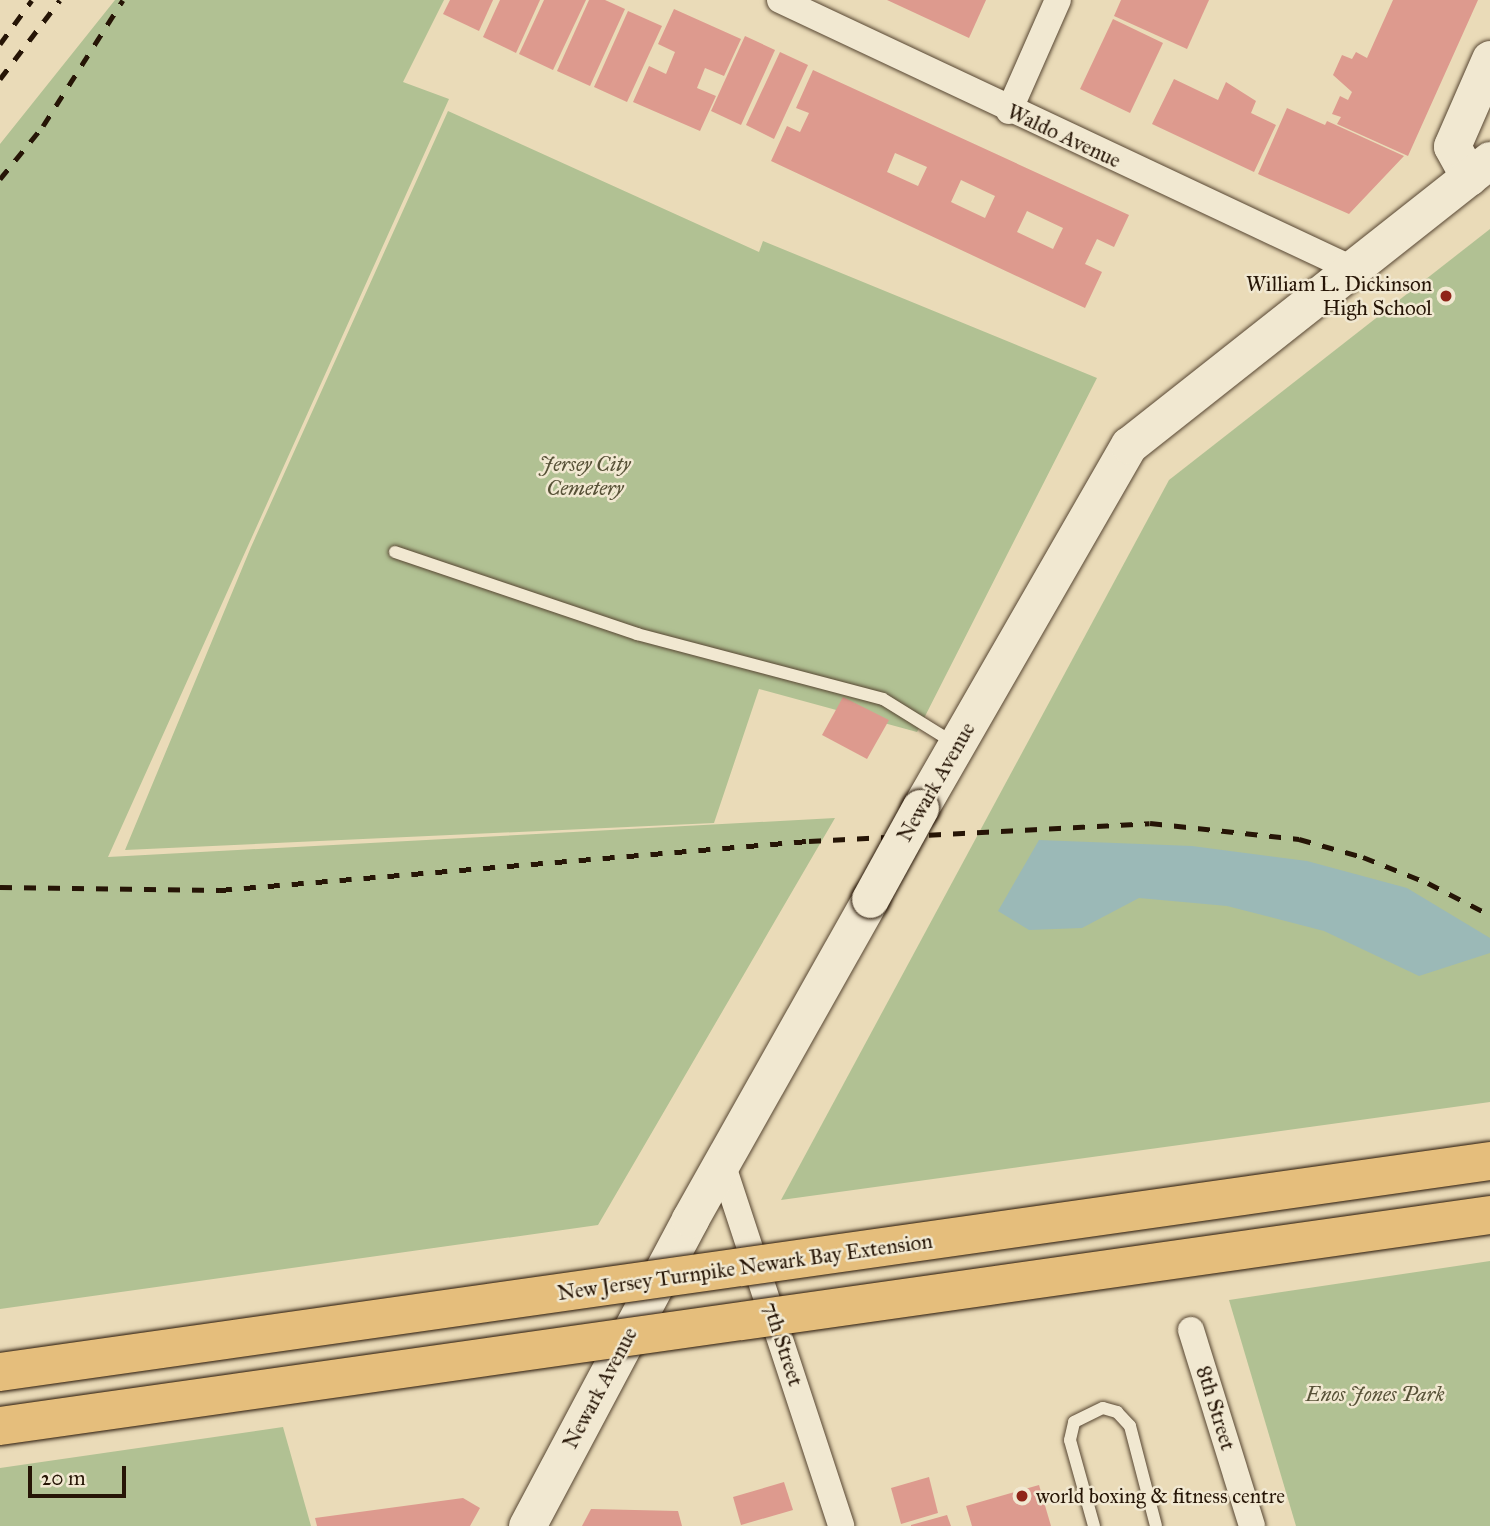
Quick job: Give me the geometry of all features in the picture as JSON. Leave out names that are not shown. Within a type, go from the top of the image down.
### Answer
[{"type":"highway","name":"New Jersey Turnpike Newark Bay Extension","points":[[0,1373],[1490,1161]]},
{"type":"highway","points":[[0,1426],[1490,1215]]},
{"type":"main road","points":[[1479,168],[1452,146],[1490,60]]},
{"type":"main road","name":"Newark Avenue","points":[[527,1526],[722,1163],[920,808],[1129,445],[1479,168]]},
{"type":"street","name":"Waldo Avenue","points":[[780,0],[1009,111],[1350,268]]},
{"type":"street","points":[[1009,111],[1058,0]]},
{"type":"street","name":"7th Street","points":[[722,1163],[841,1526]]},
{"type":"street","name":"8th Street","points":[[1191,1330],[1252,1526]]},
{"type":"lane","points":[[395,552],[638,634],[883,699],[957,745]]},
{"type":"lane","points":[[1094,1526],[1070,1440],[1074,1422],[1103,1408],[1117,1412],[1130,1426],[1156,1526]]},
{"type":"green space","points":[[115,0],[444,0],[403,82],[449,99],[108,857],[835,818],[598,1225],[0,1309],[0,144]]},
{"type":"green space","name":"Jersey City Cemetery","points":[[448,111],[759,252],[763,241],[1097,378],[917,732],[759,689],[714,823],[125,850],[251,547]]},
{"type":"green space","points":[[1490,229],[1490,1102],[781,1200],[1169,480]]},
{"type":"green space","name":"Enos Jones Park","points":[[1490,1261],[1490,1526],[1296,1526],[1229,1300]]},
{"type":"green space","points":[[283,1427],[311,1526],[0,1526],[0,1468]]},
{"type":"water","points":[[1039,840],[1192,846],[1307,861],[1407,888],[1490,938],[1490,953],[1419,976],[1324,931],[1227,906],[1139,898],[1082,928],[1029,930],[998,911]]},
{"type":"building","points":[[450,0],[493,0],[479,31],[443,14]]},
{"type":"building","points":[[500,0],[540,0],[516,53],[483,37]]},
{"type":"building","points":[[544,0],[586,0],[553,70],[519,54]]},
{"type":"building","points":[[589,0],[605,0],[625,9],[590,86],[557,71]]},
{"type":"building","points":[[887,0],[986,0],[969,38]]},
{"type":"building","points":[[1121,0],[1209,0],[1187,49],[1114,16]]},
{"type":"building","points":[[1393,0],[1478,0],[1408,156],[1337,124],[1341,117],[1332,114],[1340,96],[1348,100],[1352,92],[1333,75],[1342,55],[1352,59],[1356,52],[1367,58]]},
{"type":"building","points":[[674,9],[741,39],[724,76],[705,68],[697,88],[716,96],[700,131],[633,102],[649,66],[666,74],[675,52],[658,44]]},
{"type":"building","points":[[628,11],[662,26],[627,102],[594,87]]},
{"type":"building","points":[[1113,19],[1163,43],[1130,113],[1080,89]]},
{"type":"building","points":[[745,36],[775,50],[741,125],[711,111]]},
{"type":"building","points":[[780,52],[808,65],[774,139],[746,125]]},
{"type":"building","points":[[813,70],[1129,215],[1114,247],[1097,239],[1085,264],[1102,272],[1085,308],[771,161],[787,126],[800,132],[809,113],[796,108]],"holes":[[[895,153],[927,167],[918,186],[887,172]],[[961,180],[995,196],[985,218],[951,202]],[[1027,211],[1063,228],[1053,249],[1017,232]]]},
{"type":"building","points":[[1174,79],[1218,100],[1226,82],[1256,101],[1251,113],[1276,125],[1254,172],[1152,124]]},
{"type":"building","points":[[1287,108],[1325,125],[1327,121],[1404,156],[1349,214],[1258,174]]},
{"type":"building","points":[[843,697],[889,720],[867,759],[822,735]]},
{"type":"building","points":[[929,1477],[938,1513],[901,1524],[891,1488]]},
{"type":"building","points":[[784,1482],[793,1510],[741,1525],[733,1497]]},
{"type":"building","name":"world boxing & fitness centre","points":[[1039,1485],[1051,1526],[972,1526],[966,1506]]},
{"type":"building","points":[[463,1498],[480,1508],[470,1526],[317,1526],[315,1518]]},
{"type":"building","points":[[591,1509],[678,1511],[682,1526],[582,1526]]},
{"type":"building","points":[[947,1515],[951,1526],[911,1526],[911,1525]]},
{"type":"railway","points":[[0,44],[32,0]]},
{"type":"railway","points":[[0,79],[60,0]]},
{"type":"railway","points":[[0,179],[43,126],[123,0]]},
{"type":"railway","points":[[0,887],[220,890],[809,841],[1150,823],[1299,839],[1363,857],[1428,883],[1490,915]]},
{"type":"place","name":"William L. Dickinson High School","points":[[1446,296]]},
{"type":"place","name":"world boxing & fitness centre","points":[[1022,1496]]}]
